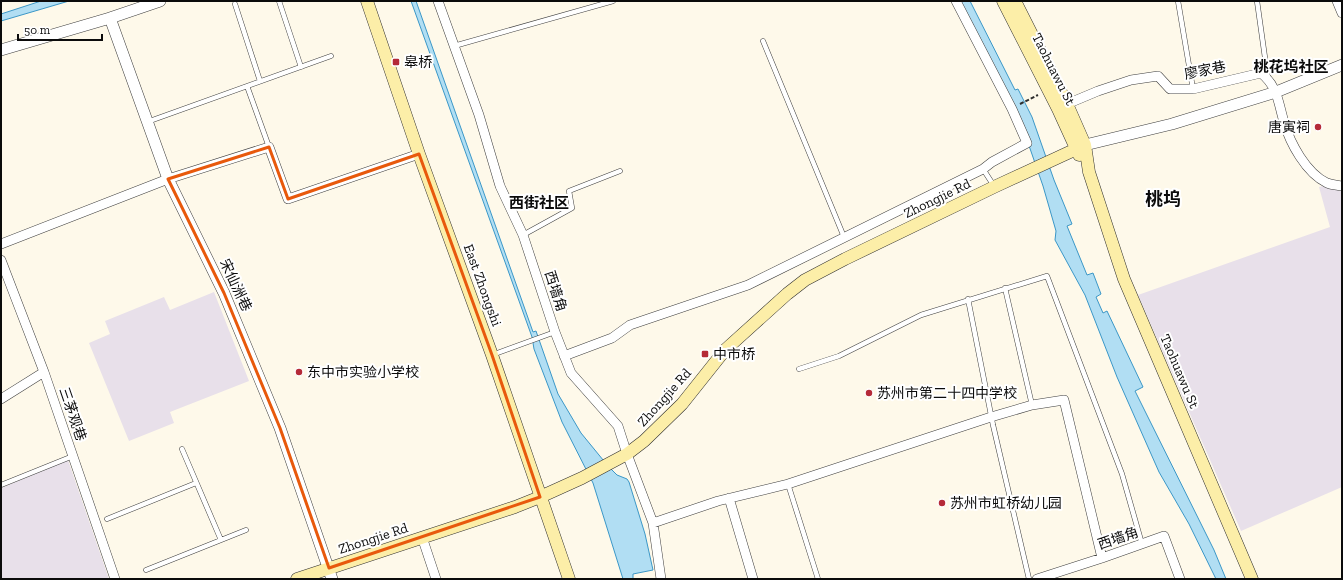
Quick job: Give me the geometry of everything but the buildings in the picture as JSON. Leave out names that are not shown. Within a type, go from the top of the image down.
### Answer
[{"type":"main road","name":"East Zhongshi","points":[[367,1],[419,154],[492,355],[569,579]]},
{"type":"main road","name":"Taohuawu St","points":[[1003,1],[1054,102],[1081,147]]},
{"type":"main road","name":"Taohuawu St","points":[[1015,1],[1067,104],[1117,260],[1252,579]]},
{"type":"main road","name":"Zhongjie Rd","points":[[297,579],[330,573],[422,537],[515,507],[582,478],[621,457],[644,441],[682,404],[725,350],[786,294],[805,280],[994,187],[1081,147]]},
{"type":"street","points":[[1,50],[110,18],[160,1]]},
{"type":"street","name":"西墙角","points":[[438,1],[479,115],[500,186],[523,235],[555,332],[571,373],[618,426],[621,457],[653,523],[661,579]]},
{"type":"street","points":[[564,356],[612,338],[630,325],[748,284],[983,169],[992,162],[1026,143],[1012,109],[956,1]]},
{"type":"street","points":[[1337,1],[1342,13]]},
{"type":"street","name":"宋仙洲巷","points":[[110,18],[168,180],[224,293],[280,428],[330,573]]},
{"type":"street","points":[[1081,147],[1172,124],[1276,92],[1342,64]]},
{"type":"street","name":"廖家巷","points":[[1067,104],[1098,91],[1131,80],[1158,76],[1170,90],[1193,89],[1261,73],[1268,79]]},
{"type":"street","points":[[1268,79],[1276,92],[1284,123],[1295,149],[1315,175],[1328,183],[1342,186]]},
{"type":"street","points":[[1,244],[168,180],[269,147],[288,199],[419,154]]},
{"type":"street","name":"三茅观巷","points":[[2,266],[44,372],[115,579]]},
{"type":"street","points":[[1,399],[44,372]]},
{"type":"street","points":[[653,523],[729,498],[788,484],[991,416],[1032,405],[1064,400],[1102,558]]},
{"type":"street","points":[[729,498],[753,579]]},
{"type":"street","name":"西墙角","points":[[1037,579],[1164,536],[1180,579]]},
{"type":"street","points":[[422,537],[436,579]]},
{"type":"lane","points":[[279,1],[301,67]]},
{"type":"lane","points":[[454,46],[613,1]]},
{"type":"lane","points":[[1178,1],[1193,89]]},
{"type":"lane","points":[[1257,1],[1268,79]]},
{"type":"lane","points":[[235,4],[260,81]]},
{"type":"lane","points":[[763,41],[844,237]]},
{"type":"lane","points":[[147,122],[331,56]]},
{"type":"lane","points":[[247,86],[269,147]]},
{"type":"lane","points":[[983,169],[994,187]]},
{"type":"lane","points":[[523,235],[572,208],[570,191],[620,171]]},
{"type":"lane","points":[[799,369],[839,356],[921,315],[968,299],[1047,276],[1122,474],[1142,544]]},
{"type":"lane","points":[[1005,288],[1032,405]]},
{"type":"lane","points":[[968,299],[991,416],[1029,579]]},
{"type":"lane","points":[[492,355],[555,332]]},
{"type":"lane","points":[[182,449],[221,540]]},
{"type":"lane","points":[[1,485],[73,456]]},
{"type":"lane","points":[[108,519],[196,483]]},
{"type":"lane","points":[[788,484],[818,579]]},
{"type":"lane","points":[[146,570],[246,530]]},
{"type":"path","points":[[1021,104],[1029,100]]},
{"type":"highlighted area","points":[[269,147],[288,199],[419,154],[492,355],[540,497],[329,568],[280,428],[224,293],[168,179]]},
{"type":"shaded area","points":[[1323,186],[1342,191],[1342,487],[1241,531],[1138,295],[1330,227],[1319,187]]},
{"type":"shaded area","points":[[214,292],[249,381],[170,412],[174,423],[129,441],[89,343],[110,334],[105,321],[164,297],[170,310]]},
{"type":"shaded area","points":[[68,460],[109,579],[1,579],[1,488]]},
{"type":"water","points":[[41,1],[69,1],[1,21],[1,14]]},
{"type":"water","points":[[411,1],[416,1],[533,332],[536,331],[558,394],[581,433],[608,466],[617,475],[627,479],[629,482],[645,534],[653,570],[633,574],[633,579],[623,579],[593,483],[562,422],[534,349],[532,337]]},
{"type":"water","points":[[958,1],[970,1],[1015,90],[1018,89],[1032,117],[1054,180],[1072,224],[1067,226],[1087,275],[1093,273],[1101,294],[1096,297],[1103,313],[1107,311],[1143,387],[1135,391],[1214,550],[1226,579],[1216,579],[1189,524],[1159,472],[1117,377],[1085,295],[1055,240],[1056,231],[1043,186],[1026,137]]},
{"type":"place","name":"皋桥","points":[[396,62]]},
{"type":"place","name":"唐寅祠","points":[[1318,127]]},
{"type":"place","name":"中市桥","points":[[705,354]]},
{"type":"place","name":"东中市实验小学校","points":[[299,372]]},
{"type":"place","name":"苏州市第二十四中学校","points":[[869,393]]},
{"type":"place","name":"苏州市虹桥幼儿园","points":[[942,503]]},
{"type":"district","name":"桃花坞社区","points":[[1291,67]]},
{"type":"district","name":"桃坞","points":[[1163,199]]},
{"type":"district","name":"西街社区","points":[[539,203]]}]
